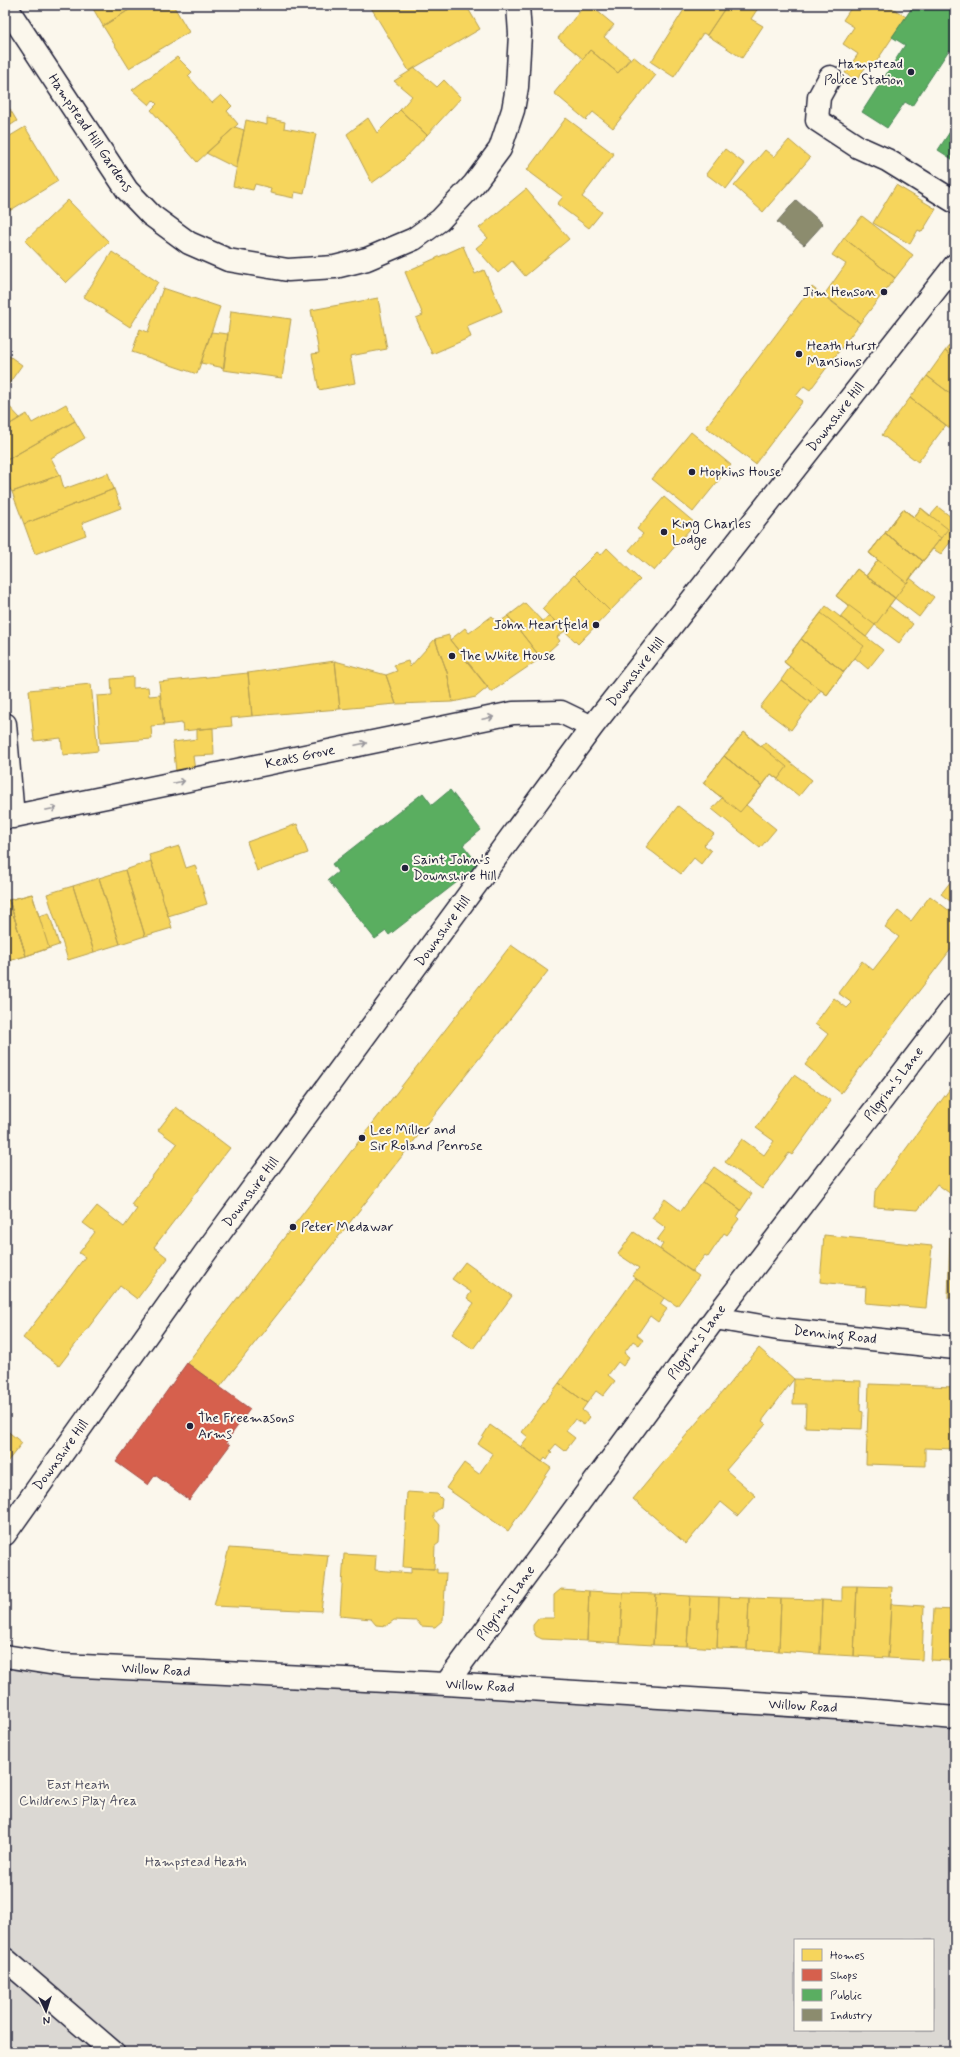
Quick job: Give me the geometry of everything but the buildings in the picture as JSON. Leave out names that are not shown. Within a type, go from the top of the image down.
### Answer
[{"type":"street","name":"Hampstead Hill Gardens","points":[[6,5],[126,190],[151,215],[189,243],[228,260],[288,270],[335,267],[360,261],[414,239],[440,220],[474,184],[500,149],[513,110],[520,34],[518,5]]},
{"type":"street","points":[[830,77],[819,96],[817,120],[858,146],[887,160],[955,202]]},
{"type":"street","name":"Downshire Hill","points":[[5,1534],[205,1253],[592,727],[955,265]]},
{"type":"street","name":"Keats Grove","points":[[9,818],[514,713],[562,712],[592,727]]},
{"type":"street","points":[[5,724],[9,818]]},
{"type":"street","name":"Pilgrim's Lane","points":[[446,1684],[715,1318],[955,1005]]},
{"type":"street","name":"Denning Road","points":[[715,1318],[778,1329],[955,1348]]},
{"type":"street","name":"Willow Road","points":[[5,1656],[62,1664],[446,1684],[853,1709],[955,1718]]},
{"type":"street","points":[[5,1959],[113,2052]]},
{"type":"green space","name":"Hampstead Heath","points":[[5,1656],[955,1718],[955,2052],[5,2052]]},
{"type":"place","name":"Hampstead Police Station","points":[[911,72]]},
{"type":"place","name":"Jim Henson","points":[[884,292]]},
{"type":"place","name":"Heath Hurst Mansions","points":[[799,354]]},
{"type":"place","name":"Hopkins House","points":[[692,472]]},
{"type":"place","name":"King Charles Lodge","points":[[664,532]]},
{"type":"place","name":"John Heartfield","points":[[596,625]]},
{"type":"place","name":"The White House","points":[[452,656]]},
{"type":"place","name":"Saint John's Downshire Hill","points":[[405,868]]},
{"type":"place","name":"Lee Miller and Sir Roland Penrose","points":[[362,1138]]},
{"type":"place","name":"Peter Medawar","points":[[293,1227]]},
{"type":"place","name":"The Freemasons Arms","points":[[190,1426]]},
{"type":"park label","name":"East Heath Childrens Play Area","points":[[78,1794]]}]
